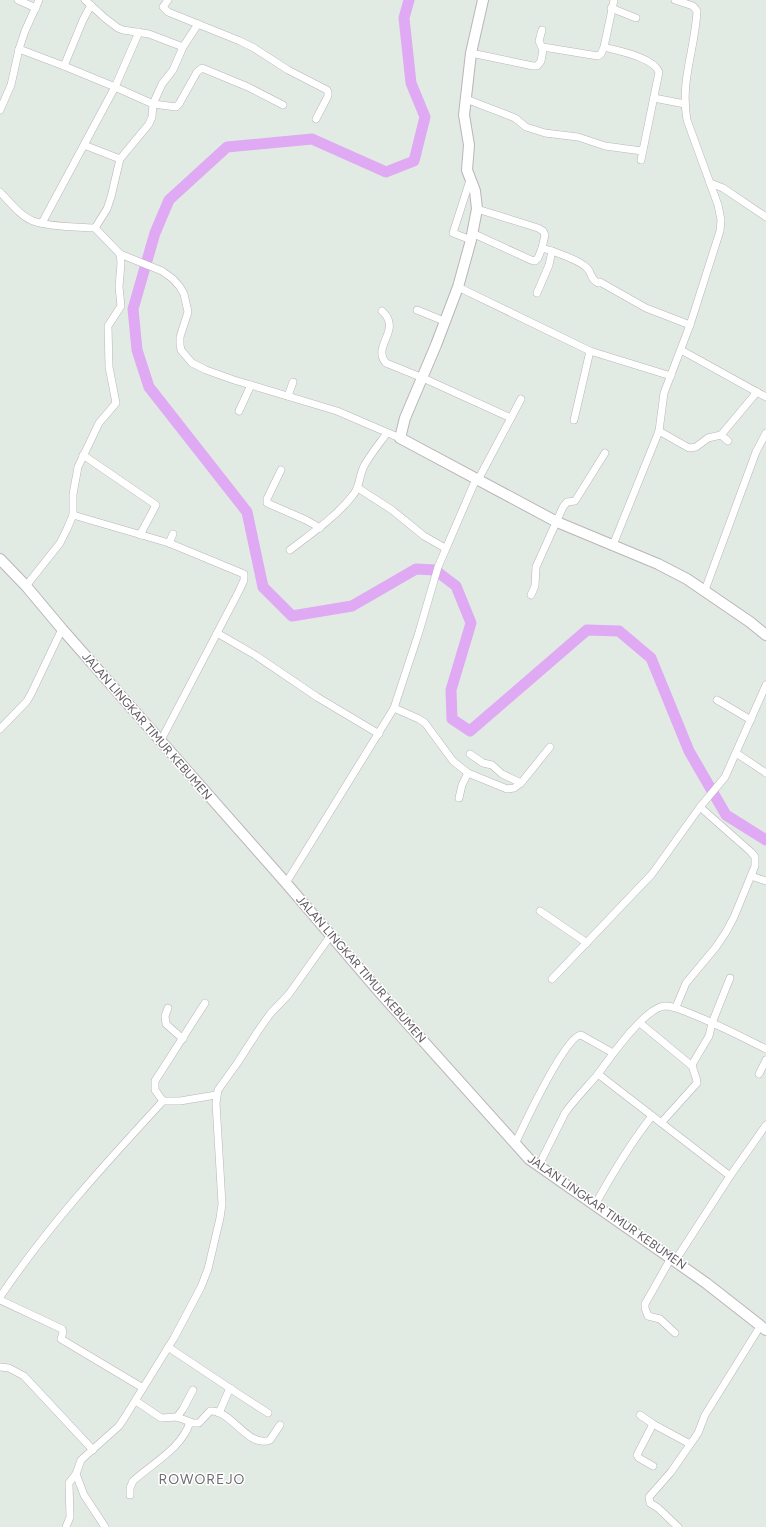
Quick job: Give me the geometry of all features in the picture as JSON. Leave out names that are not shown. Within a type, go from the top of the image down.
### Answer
[{"type":"main road","points":[[483,0],[471,53],[464,115],[468,138],[467,165],[474,190],[477,209],[472,237],[458,287],[423,378],[405,418],[400,438],[557,522],[658,564],[687,579],[705,590],[766,635]]},
{"type":"main road","name":"JALAN LINGKAR TIMUR KEBUMEN","points":[[0,559],[26,586],[160,742],[286,883],[382,996],[515,1144],[529,1158],[673,1259],[764,1328]]},
{"type":"street","points":[[18,0],[36,8]]},
{"type":"street","points":[[0,110],[11,85],[19,49],[25,31],[40,0]]},
{"type":"street","points":[[84,0],[92,5],[106,19],[118,28],[139,32],[182,47]]},
{"type":"street","points":[[168,0],[163,7],[168,12],[240,40],[288,70],[326,90],[328,92],[328,96],[316,119]]},
{"type":"street","points":[[543,47],[594,56],[601,54],[604,47],[614,0]]},
{"type":"street","points":[[613,545],[659,431],[662,400],[690,325],[720,232],[721,220],[718,205],[687,120],[685,104],[685,83],[698,11],[693,6],[675,0]]},
{"type":"street","points":[[64,66],[83,20],[92,5]]},
{"type":"street","points":[[612,8],[636,18]]},
{"type":"street","points":[[95,228],[107,209],[120,159],[149,124],[152,117],[153,104],[164,80],[173,70],[182,47],[198,24]]},
{"type":"street","points":[[471,53],[537,66],[541,61],[543,47],[539,41],[542,30]]},
{"type":"street","points":[[42,223],[115,87],[139,32]]},
{"type":"street","points":[[604,47],[648,61],[654,65],[659,72],[641,160]]},
{"type":"street","points":[[19,49],[64,66],[153,104],[174,107],[178,106],[197,72],[202,68],[248,87],[283,105]]},
{"type":"street","points":[[654,98],[685,104]]},
{"type":"street","points":[[466,99],[515,118],[526,127],[545,133],[578,137],[605,146],[642,151]]},
{"type":"street","points":[[84,145],[120,159]]},
{"type":"street","points":[[470,180],[453,233],[472,237],[535,261],[538,258],[545,235],[543,230],[477,209]]},
{"type":"street","points":[[710,183],[723,188],[766,217]]},
{"type":"street","points":[[0,192],[23,214],[33,221],[95,228],[123,254],[162,271],[174,280],[180,287],[188,312],[180,337],[181,350],[192,363],[206,370],[251,386],[353,416],[400,438]]},
{"type":"street","points":[[542,248],[552,251],[588,268],[592,279],[646,308],[690,325]]},
{"type":"street","points":[[537,293],[549,265],[552,251]]},
{"type":"street","points":[[26,586],[60,543],[73,515],[74,481],[78,467],[99,423],[116,403],[109,367],[108,326],[119,309],[119,286],[123,254]]},
{"type":"street","points":[[458,287],[590,351],[671,376]]},
{"type":"street","points":[[417,310],[444,321]]},
{"type":"street","points":[[382,311],[388,319],[389,324],[389,330],[381,351],[382,360],[511,418]]},
{"type":"street","points":[[681,350],[766,397]]},
{"type":"street","points":[[574,420],[590,351]]},
{"type":"street","points":[[288,396],[293,382]]},
{"type":"street","points":[[239,411],[251,386]]},
{"type":"street","points":[[659,431],[689,448],[696,447],[708,438],[721,435],[757,392]]},
{"type":"street","points":[[286,883],[394,708],[445,548],[477,479],[521,399]]},
{"type":"street","points":[[290,550],[320,528],[354,495],[358,488],[359,477],[364,466],[387,433]]},
{"type":"street","points":[[705,590],[756,452],[766,433]]},
{"type":"street","points":[[721,435],[728,441]]},
{"type":"street","points":[[531,595],[535,586],[536,567],[566,502],[576,501],[605,453]]},
{"type":"street","points":[[83,455],[156,505],[140,535]]},
{"type":"street","points":[[281,470],[267,503],[306,520],[320,528]]},
{"type":"street","points":[[358,488],[392,510],[424,536],[445,548]]},
{"type":"street","points":[[73,515],[169,543],[244,574],[244,580],[160,742]]},
{"type":"street","points":[[169,543],[173,534]]},
{"type":"street","points":[[0,729],[27,701],[62,629]]},
{"type":"street","points":[[217,633],[255,655],[317,697],[379,734]]},
{"type":"street","points":[[552,978],[652,874],[701,805],[725,777],[766,686]]},
{"type":"street","points":[[718,700],[751,720]]},
{"type":"street","points":[[394,708],[425,723],[453,761],[468,773],[507,789],[514,788],[521,783],[550,747]]},
{"type":"street","points":[[736,753],[766,773]]},
{"type":"street","points":[[470,754],[483,763],[492,765],[502,774],[521,783]]},
{"type":"street","points":[[460,798],[462,785],[468,773]]},
{"type":"street","points":[[676,1007],[686,983],[716,947],[726,932],[751,876],[755,862],[755,857],[751,852],[701,805]]},
{"type":"street","points":[[751,876],[766,881]]},
{"type":"street","points":[[540,911],[587,943]]},
{"type":"street","points":[[66,1527],[70,1517],[69,1483],[76,1474],[81,1460],[119,1426],[136,1401],[168,1347],[206,1277],[220,1218],[222,1195],[216,1095],[218,1090],[258,1030],[270,1014],[289,994],[331,935]]},
{"type":"street","points":[[692,1066],[706,1042],[730,978]]},
{"type":"street","points":[[163,1101],[155,1090],[155,1082],[205,1003]]},
{"type":"street","points":[[539,1165],[565,1114],[613,1053],[640,1023],[657,1009],[665,1006],[676,1007],[766,1049]]},
{"type":"street","points":[[168,1008],[165,1016],[166,1024],[183,1038]]},
{"type":"street","points":[[640,1023],[692,1066],[697,1078],[697,1083],[661,1123]]},
{"type":"street","points":[[515,1144],[552,1070],[563,1051],[576,1036],[581,1035],[613,1053]]},
{"type":"street","points":[[759,1074],[766,1060]]},
{"type":"street","points":[[598,1074],[730,1176]]},
{"type":"street","points":[[143,1388],[61,1339],[63,1332],[62,1328],[0,1298],[32,1252],[85,1186],[163,1101],[180,1101],[216,1095]]},
{"type":"street","points":[[595,1205],[614,1171],[652,1116]]},
{"type":"street","points":[[675,1333],[663,1322],[648,1316],[645,1304],[673,1259],[766,1125]]},
{"type":"street","points":[[678,1527],[650,1502],[649,1499],[671,1472],[701,1428],[705,1415],[764,1328]]},
{"type":"street","points":[[168,1347],[268,1412]]},
{"type":"street","points":[[0,1367],[9,1368],[24,1376],[93,1450]]},
{"type":"street","points":[[219,1413],[230,1388]]},
{"type":"street","points":[[177,1417],[193,1390]]},
{"type":"street","points":[[136,1401],[161,1418],[177,1417],[190,1422],[199,1422],[210,1411],[219,1413],[234,1422],[245,1433],[263,1441],[270,1440],[280,1425]]},
{"type":"street","points":[[640,1415],[653,1424],[690,1444]]},
{"type":"street","points":[[130,1495],[130,1488],[133,1481],[181,1440],[187,1431],[190,1422]]},
{"type":"street","points":[[653,1424],[637,1455],[639,1458],[653,1466]]},
{"type":"street","points":[[76,1474],[84,1495],[105,1527]]},
{"type":"waterway","points":[[409,0],[404,18],[411,83],[425,117],[414,161],[386,172],[312,139],[227,147],[169,200],[155,233],[133,309],[137,350],[149,387],[247,512],[263,587],[292,616],[352,606],[416,569],[435,570],[456,586],[471,623],[451,690],[452,719],[470,731],[587,630],[619,631],[651,658],[689,751],[726,815],[766,840]]},
{"type":"district","name":"ROWOREJO","points":[[202,1479]]}]
